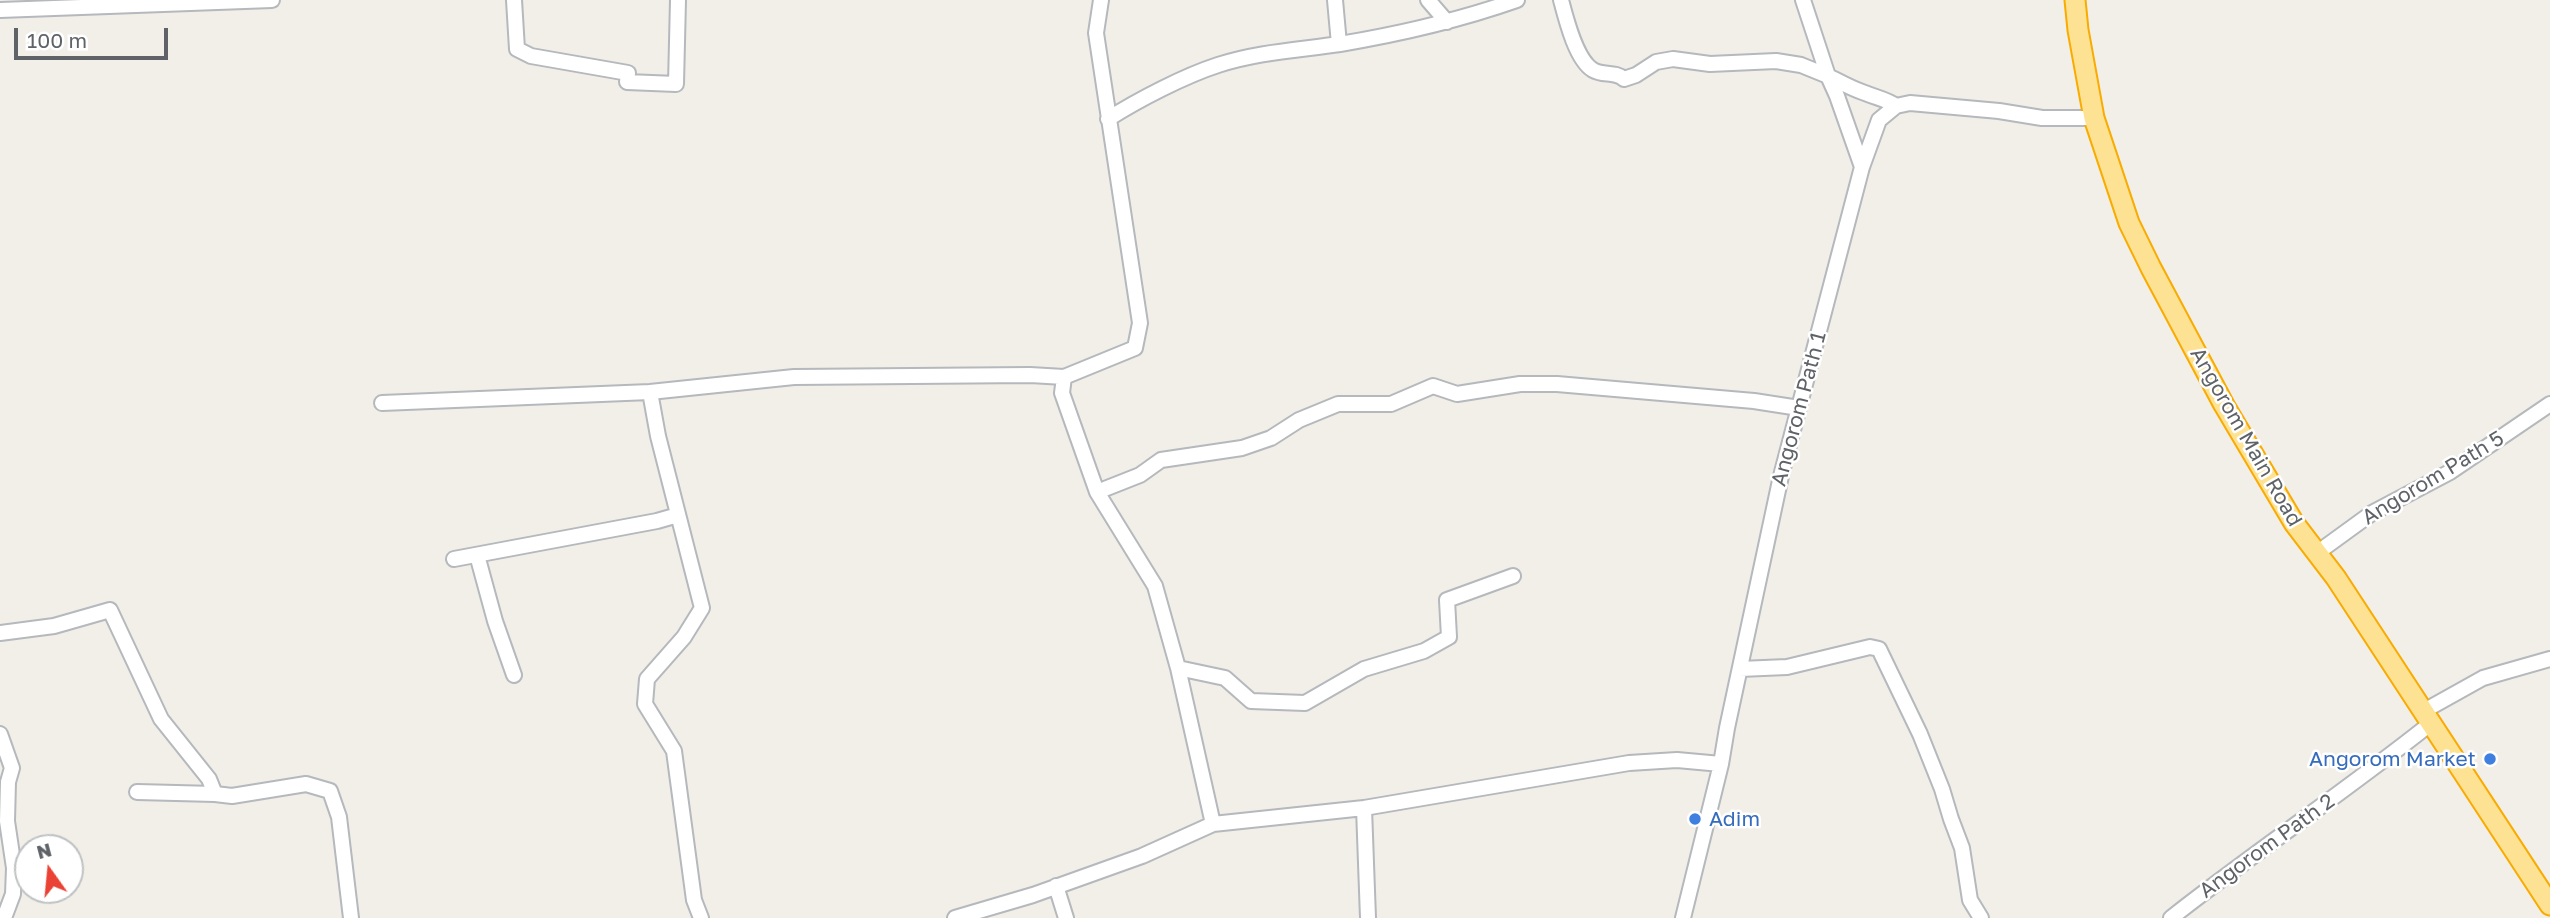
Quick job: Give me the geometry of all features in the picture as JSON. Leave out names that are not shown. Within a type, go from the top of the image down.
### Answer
[{"type":"highway","name":"Angorom Main Road","points":[[2075,0],[2094,118],[2129,223],[2151,268],[2270,486],[2336,578],[2550,905]]},
{"type":"street","points":[[0,10],[272,0]]},
{"type":"street","points":[[514,0],[517,49],[531,56],[628,74],[627,82],[676,84],[678,0]]},
{"type":"street","points":[[382,403],[650,391],[794,377],[1064,377],[1135,348],[1140,323],[1096,33],[1101,0]]},
{"type":"street","points":[[1335,0],[1339,44]]},
{"type":"street","points":[[1427,0],[1447,22]]},
{"type":"street","points":[[1108,119],[1133,103],[1217,65],[1265,53],[1339,44],[1447,22],[1517,0]]},
{"type":"street","points":[[1561,0],[1580,56],[1586,65],[1601,73],[1618,74],[1624,79],[1656,62],[1674,59],[1710,64],[1776,61],[1801,65],[1865,93],[1884,97],[1896,106],[1927,103],[2042,118],[2094,118]]},
{"type":"street","points":[[1803,0],[1861,167]]},
{"type":"street","name":"Angorom Path 1","points":[[1683,918],[1721,764],[1781,476],[1861,167],[1880,120],[1896,106]]},
{"type":"street","points":[[1064,377],[1062,393],[1097,492],[1155,586],[1178,668],[1213,824]]},
{"type":"street","points":[[1097,492],[1140,475],[1161,460],[1242,448],[1270,439],[1299,420],[1338,404],[1391,404],[1433,386],[1457,394],[1520,384],[1557,384],[1754,401],[1799,408]]},
{"type":"street","points":[[650,391],[658,436],[702,608],[684,637],[647,679],[645,704],[674,751],[694,900],[701,918]]},
{"type":"street","name":"Angorom Path 5","points":[[2317,553],[2372,513],[2450,472],[2550,404]]},
{"type":"street","points":[[454,559],[678,515]]},
{"type":"street","points":[[477,555],[495,621],[514,675]]},
{"type":"street","points":[[1178,668],[1225,678],[1251,701],[1305,703],[1364,669],[1424,651],[1449,637],[1447,600],[1513,576]]},
{"type":"street","points":[[0,633],[54,626],[110,610],[161,719],[209,779],[215,794]]},
{"type":"street","points":[[1740,669],[1787,667],[1871,647],[1879,649],[1920,734],[1942,789],[1962,848],[1970,900],[1981,918]]},
{"type":"street","name":"Angorom Path 2","points":[[2171,918],[2426,718],[2483,678],[2550,659]]},
{"type":"street","points":[[0,734],[12,768],[8,782],[7,821],[14,868],[13,894],[4,918]]},
{"type":"street","points":[[955,918],[1142,856],[1213,824],[1364,808],[1629,764],[1677,760],[1721,764]]},
{"type":"street","points":[[137,792],[232,796],[306,784],[330,791],[340,817],[351,918]]},
{"type":"street","points":[[1364,808],[1368,918]]},
{"type":"street","points":[[1056,886],[1066,918]]},
{"type":"place","name":"Angorom Market","points":[[2490,759]]},
{"type":"place","name":"Adim","points":[[1695,819]]}]
